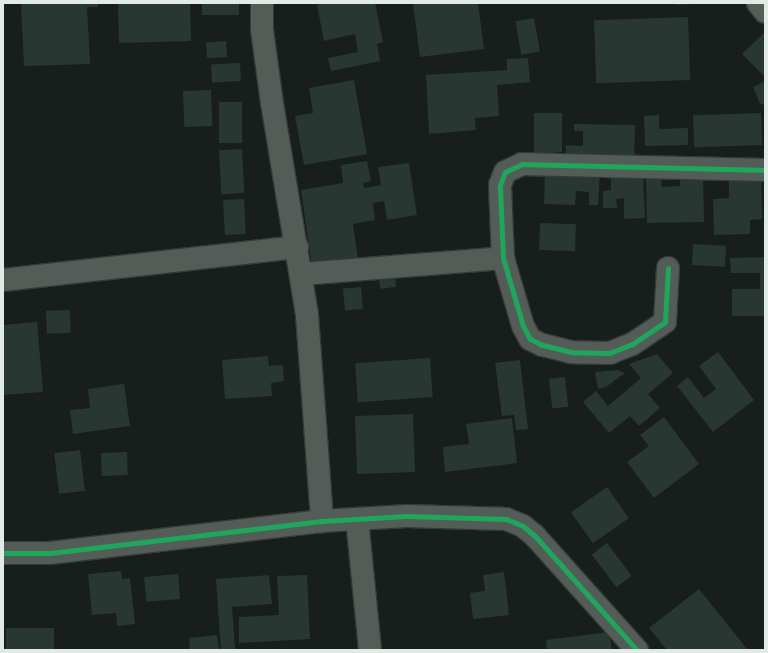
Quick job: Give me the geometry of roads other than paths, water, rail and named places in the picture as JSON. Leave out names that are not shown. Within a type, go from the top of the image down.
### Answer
[{"type":"main road","points":[[758,3],[765,12]]},
{"type":"street","points":[[262,3],[262,30],[272,103],[297,247],[311,356],[322,521]]},
{"type":"street","points":[[668,268],[666,322],[632,344],[610,353],[571,352],[542,345],[530,339],[523,326],[504,258],[500,185],[505,172],[512,166],[522,164],[765,170]]},
{"type":"street","points":[[3,280],[297,247]]},
{"type":"street","points":[[301,274],[504,258]]},
{"type":"street","points":[[3,553],[50,553],[357,518],[407,516],[480,517],[506,519],[523,526],[637,650]]},
{"type":"street","points":[[357,518],[370,650]]}]
